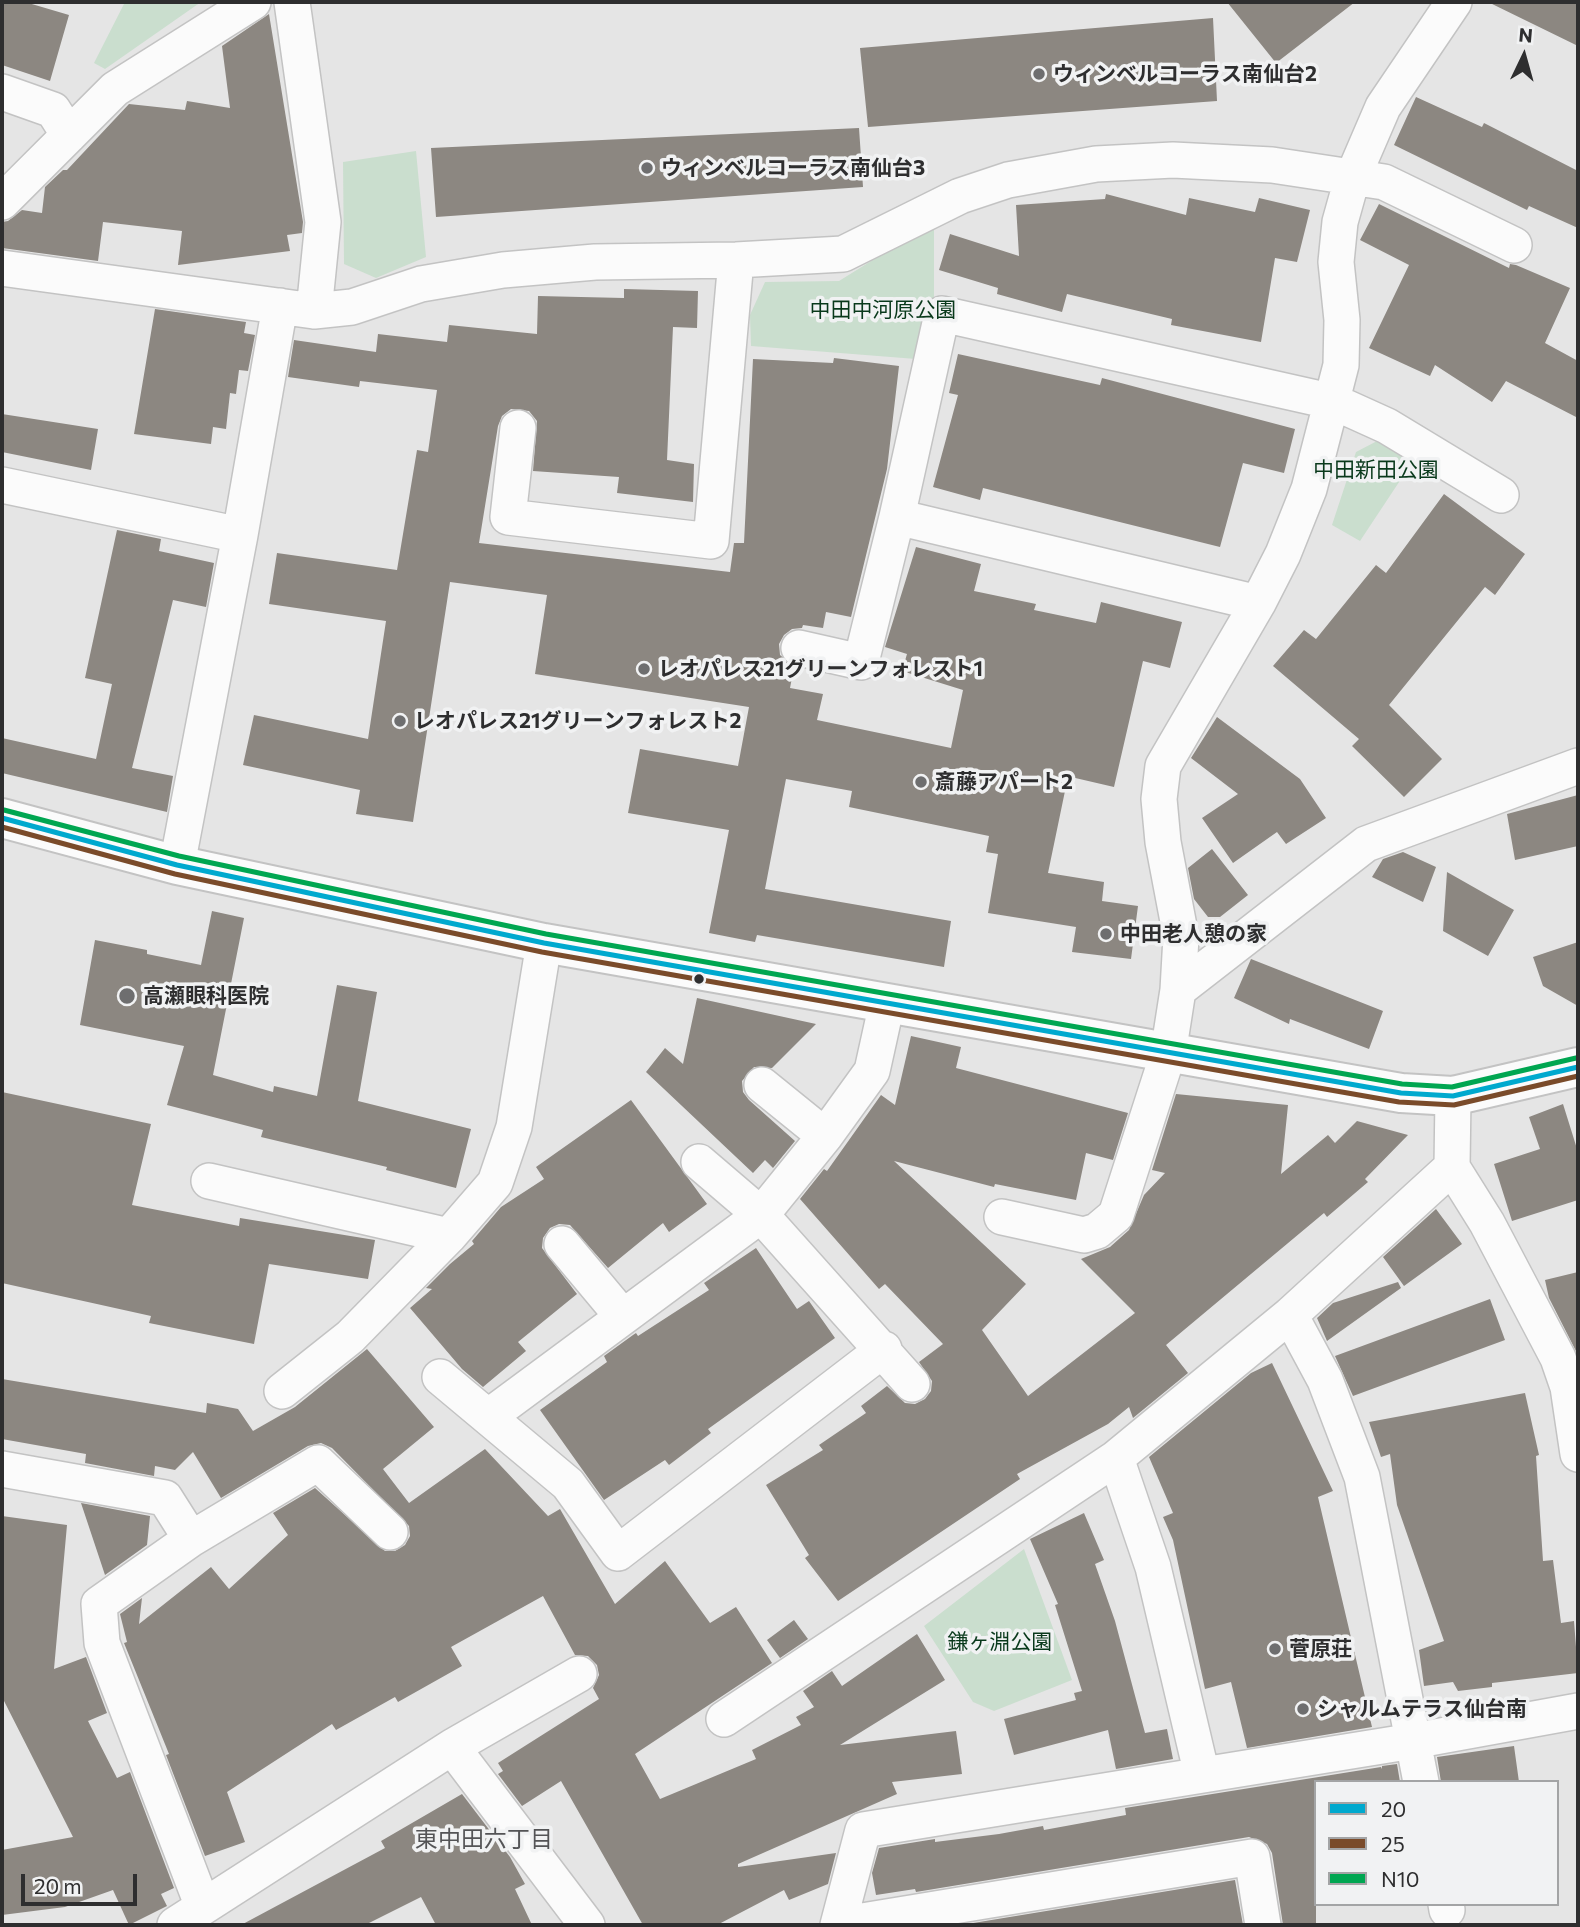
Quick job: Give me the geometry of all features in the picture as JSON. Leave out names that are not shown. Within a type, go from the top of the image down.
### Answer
[{"type":"street","points":[[2,202],[115,89],[253,2]]},
{"type":"street","points":[[292,2],[323,222],[314,311]]},
{"type":"street","points":[[1002,1217],[1084,1235],[1097,1231],[1116,1214],[1168,1054],[1178,990],[1181,937],[1163,842],[1159,799],[1163,766],[1258,603],[1283,554],[1309,489],[1334,402],[1341,365],[1342,320],[1337,249],[1340,222],[1352,179],[1383,107],[1454,2]]},
{"type":"street","points":[[2,92],[54,110],[69,135]]},
{"type":"street","points":[[2,268],[314,311],[352,307],[421,284],[503,270],[595,262],[736,260],[843,254],[960,197],[1008,180],[1096,164],[1173,160],[1272,165],[1384,182],[1514,245]]},
{"type":"street","points":[[519,428],[508,517],[710,541],[736,260]]},
{"type":"street","points":[[177,865],[240,535],[280,306]]},
{"type":"street","points":[[799,648],[861,662],[897,517],[942,314],[1334,402],[1387,426],[1501,495]]},
{"type":"street","points":[[2,485],[240,535]]},
{"type":"street","points":[[897,517],[1258,603]]},
{"type":"street","points":[[1178,990],[1366,844],[1578,766]]},
{"type":"street","points":[[2,818],[177,865],[544,943],[1401,1093],[1453,1096],[1578,1067]]},
{"type":"street","points":[[282,1391],[349,1337],[449,1236],[495,1183],[514,1127],[544,943]]},
{"type":"street","points":[[488,1417],[761,1216],[825,1136],[872,1071],[887,1003]]},
{"type":"street","points":[[762,1085],[825,1136]]},
{"type":"street","points":[[1453,1096],[1452,1167],[1493,1235],[1558,1358],[1573,1395],[1578,1454]]},
{"type":"street","points":[[699,1162],[761,1216],[884,1349],[912,1384]]},
{"type":"street","points":[[724,1719],[1116,1458],[1290,1315],[1452,1167]]},
{"type":"street","points":[[209,1181],[449,1236]]},
{"type":"street","points":[[562,1244],[623,1317]]},
{"type":"street","points":[[1290,1315],[1325,1380],[1362,1477],[1421,1780]]},
{"type":"street","points":[[440,1377],[568,1484],[618,1553],[884,1349]]},
{"type":"street","points":[[1116,1458],[1153,1567],[1202,1775]]},
{"type":"street","points":[[390,1532],[318,1463],[191,1539],[99,1604],[102,1643],[189,1916],[452,1747],[579,1674]]},
{"type":"street","points":[[2,1469],[165,1498],[191,1539]]},
{"type":"street","points":[[1263,1925],[1252,1857],[838,1925],[863,1830],[1413,1741],[1578,1711]]},
{"type":"street","points":[[452,1747],[587,1925]]},
{"type":"green space","points":[[125,2],[201,2],[105,69],[94,63]]},
{"type":"green space","points":[[416,151],[426,257],[376,278],[344,264],[343,162]]},
{"type":"green space","name":"中田中河原公園","points":[[934,222],[934,305],[916,359],[751,346],[750,315],[765,282],[839,281]]},
{"type":"green space","name":"中田新田公園","points":[[1379,440],[1411,464],[1360,541],[1332,525],[1356,452]]},
{"type":"green space","name":"鎌ヶ淵公園","points":[[1024,1549],[1072,1680],[994,1711],[973,1702],[924,1626]]},
{"type":"building","points":[[2,2],[25,2],[69,15],[50,81],[2,65]]},
{"type":"building","points":[[1227,2],[1355,2],[1276,63]]},
{"type":"building","points":[[1488,2],[1578,2],[1578,46]]},
{"type":"building","points":[[269,14],[303,222],[302,233],[287,235],[290,251],[178,265],[182,231],[103,222],[98,261],[2,248],[2,222],[8,221],[22,210],[42,213],[45,187],[63,170],[67,170],[129,104],[185,110],[187,101],[230,108],[222,46]]},
{"type":"building","name":"ウィンベルコーラス南仙台2","points":[[1213,18],[1217,101],[868,127],[860,48]]},
{"type":"building","points":[[1416,97],[1482,127],[1484,123],[1578,171],[1578,228],[1529,206],[1527,210],[1394,145]]},
{"type":"building","name":"ウィンベルコーラス南仙台3","points":[[859,128],[863,187],[436,217],[431,148]]},
{"type":"building","points":[[1106,194],[1186,215],[1189,198],[1255,212],[1259,198],[1310,210],[1297,262],[1275,258],[1261,342],[1171,325],[1172,319],[1067,294],[1062,312],[997,294],[998,288],[939,270],[950,234],[1019,256],[1016,205],[1105,199]]},
{"type":"building","points":[[1379,204],[1509,268],[1510,264],[1516,265],[1570,288],[1545,343],[1578,361],[1578,418],[1506,381],[1492,402],[1435,365],[1430,376],[1369,348],[1409,265],[1360,240]]},
{"type":"building","points":[[624,289],[698,291],[697,328],[673,327],[667,460],[694,464],[693,502],[617,493],[619,477],[533,471],[537,421],[529,411],[511,409],[502,416],[498,426],[479,543],[730,572],[734,543],[744,543],[753,359],[833,363],[834,358],[899,366],[887,469],[851,617],[826,612],[823,628],[803,625],[802,628],[792,629],[784,635],[779,644],[780,655],[794,667],[790,688],[823,694],[817,720],[951,748],[963,690],[902,671],[907,654],[885,647],[916,547],[981,564],[974,591],[1036,604],[1034,610],[1096,623],[1101,602],[1182,622],[1170,668],[1143,661],[1114,787],[1071,777],[1068,792],[1065,791],[1048,873],[1104,882],[1102,901],[1138,906],[1131,959],[1072,952],[1076,927],[988,913],[998,854],[986,852],[989,836],[849,807],[852,791],[786,779],[765,889],[951,921],[944,967],[757,935],[755,942],[709,933],[729,830],[628,813],[640,749],[738,766],[749,707],[535,674],[547,595],[450,582],[413,822],[356,814],[360,790],[243,765],[254,715],[368,739],[386,621],[269,604],[277,553],[397,570],[417,450],[428,452],[437,390],[360,381],[359,387],[288,377],[294,340],[376,352],[378,334],[447,342],[449,325],[537,334],[538,296],[624,298]]},
{"type":"building","points":[[155,309],[246,322],[244,333],[255,335],[248,371],[239,370],[236,394],[230,393],[226,429],[213,427],[211,444],[134,434]]},
{"type":"building","points":[[958,354],[1100,385],[1102,378],[1295,429],[1284,473],[1243,463],[1220,547],[983,488],[980,500],[933,487],[958,395],[949,393]]},
{"type":"building","points":[[2,414],[98,429],[91,470],[2,452]]},
{"type":"building","points":[[1444,494],[1525,554],[1495,595],[1485,587],[1389,705],[1442,759],[1404,797],[1352,746],[1359,739],[1273,666],[1304,630],[1316,639],[1376,565],[1386,573]]},
{"type":"building","points":[[117,530],[161,539],[159,551],[214,563],[206,607],[173,600],[132,768],[173,776],[167,812],[2,773],[2,738],[96,759],[112,684],[85,678]]},
{"type":"building","points":[[1217,717],[1300,779],[1326,818],[1286,844],[1277,832],[1233,863],[1202,818],[1238,794],[1191,758]]},
{"type":"building","points":[[1578,795],[1578,846],[1515,860],[1507,814]]},
{"type":"building","points":[[1212,849],[1248,895],[1220,917],[1208,917],[1194,899],[1188,868]]},
{"type":"building","points":[[1403,852],[1436,867],[1423,902],[1372,877],[1383,859]]},
{"type":"building","points":[[1447,872],[1514,910],[1488,956],[1443,931]]},
{"type":"building","points":[[212,911],[244,918],[213,1075],[273,1092],[274,1086],[317,1096],[337,985],[377,992],[358,1101],[471,1129],[456,1188],[386,1170],[387,1167],[261,1137],[263,1130],[167,1105],[184,1046],[80,1025],[95,940],[147,950],[147,954],[201,965]]},
{"type":"building","points":[[1578,942],[1578,1006],[1543,986],[1533,957]]},
{"type":"building","points":[[1251,959],[1383,1011],[1369,1049],[1290,1019],[1289,1024],[1234,998]]},
{"type":"building","points":[[697,998],[816,1024],[772,1068],[754,1067],[742,1081],[743,1092],[749,1100],[795,1141],[773,1168],[765,1160],[753,1173],[646,1072],[665,1048],[683,1064]]},
{"type":"building","points":[[911,1036],[961,1047],[956,1068],[1128,1113],[1113,1160],[1086,1153],[1076,1200],[995,1184],[994,1187],[894,1161],[1026,1284],[982,1330],[1028,1396],[1135,1313],[1081,1259],[1110,1247],[1129,1230],[1144,1195],[1165,1173],[1152,1170],[1176,1094],[1288,1105],[1281,1174],[1328,1135],[1335,1143],[1357,1121],[1408,1135],[1365,1179],[1368,1182],[1327,1217],[1324,1213],[1166,1345],[1188,1373],[1133,1418],[1129,1407],[1108,1424],[1017,1474],[1020,1479],[838,1601],[805,1558],[809,1555],[766,1485],[823,1450],[819,1445],[866,1413],[861,1406],[887,1386],[905,1403],[915,1404],[925,1399],[931,1391],[932,1381],[919,1362],[943,1344],[885,1284],[879,1289],[800,1199],[824,1169],[827,1171],[881,1095],[895,1105]]},
{"type":"building","points":[[2,1092],[151,1124],[132,1205],[239,1226],[240,1218],[375,1240],[368,1279],[269,1264],[254,1344],[149,1323],[151,1316],[2,1283]]},
{"type":"building","points":[[631,1100],[707,1204],[669,1232],[663,1223],[608,1268],[570,1225],[559,1224],[550,1228],[543,1238],[542,1248],[577,1294],[518,1342],[526,1351],[483,1387],[462,1369],[410,1308],[432,1289],[426,1288],[450,1264],[474,1244],[472,1241],[501,1207],[544,1179],[536,1167]]},
{"type":"building","points":[[1563,1104],[1578,1152],[1578,1200],[1512,1221],[1494,1164],[1540,1149],[1529,1117]]},
{"type":"building","points":[[1436,1209],[1462,1244],[1404,1286],[1383,1257]]},
{"type":"building","points":[[756,1248],[797,1309],[809,1301],[835,1338],[708,1429],[711,1433],[669,1465],[665,1460],[604,1500],[540,1410],[607,1362],[604,1356],[633,1335],[636,1333],[638,1336],[709,1290],[704,1283]]},
{"type":"building","points":[[1578,1272],[1578,1355],[1549,1298],[1545,1280]]},
{"type":"building","points":[[1398,1282],[1401,1288],[1327,1341],[1317,1318],[1333,1303]]},
{"type":"building","points":[[1490,1299],[1505,1340],[1353,1396],[1335,1356]]},
{"type":"building","points":[[367,1349],[434,1427],[383,1469],[409,1503],[485,1449],[548,1516],[560,1509],[615,1604],[665,1561],[710,1623],[736,1607],[772,1663],[635,1754],[660,1799],[756,1759],[752,1750],[801,1725],[796,1717],[814,1707],[803,1691],[832,1671],[842,1686],[917,1634],[945,1680],[840,1745],[956,1731],[962,1774],[892,1782],[897,1794],[738,1864],[738,1867],[836,1853],[828,1884],[789,1900],[784,1890],[717,1925],[643,1925],[561,1781],[522,1806],[498,1774],[503,1771],[498,1763],[599,1699],[593,1688],[599,1675],[597,1665],[588,1656],[575,1655],[543,1596],[451,1647],[462,1666],[398,1702],[395,1697],[336,1730],[332,1724],[227,1792],[245,1842],[205,1856],[166,1755],[169,1754],[124,1643],[127,1642],[120,1614],[142,1598],[139,1624],[211,1567],[229,1589],[288,1535],[273,1513],[315,1488],[385,1551],[395,1551],[405,1545],[410,1536],[409,1526],[332,1448],[321,1443],[308,1446],[221,1498],[193,1452],[175,1470],[155,1466],[154,1476],[85,1463],[86,1454],[2,1439],[2,1379],[206,1413],[207,1403],[238,1409],[253,1431],[295,1407]]},
{"type":"building","points":[[1272,1363],[1333,1491],[1318,1497],[1372,1727],[1247,1748],[1231,1682],[1205,1689],[1173,1540],[1163,1517],[1173,1513],[1149,1457],[1251,1373]]},
{"type":"building","points":[[1525,1393],[1539,1455],[1536,1456],[1543,1561],[1553,1560],[1561,1623],[1574,1621],[1578,1673],[1492,1683],[1492,1687],[1458,1691],[1453,1682],[1424,1686],[1419,1650],[1444,1641],[1397,1505],[1390,1454],[1381,1457],[1369,1422]]},
{"type":"building","points":[[81,1503],[150,1516],[147,1545],[105,1575]]},
{"type":"building","points":[[1084,1513],[1104,1560],[1095,1564],[1115,1621],[1145,1733],[1167,1729],[1173,1759],[1116,1769],[1108,1730],[1014,1755],[1004,1719],[1076,1700],[1074,1693],[1082,1691],[1055,1605],[1058,1604],[1030,1539]]},
{"type":"building","points":[[2,1516],[67,1525],[54,1669],[86,1657],[107,1713],[88,1721],[117,1778],[130,1772],[174,1888],[161,1894],[167,1906],[129,1925],[113,1890],[65,1907],[2,1915],[2,1850],[73,1837],[2,1697]]},
{"type":"building","points":[[794,1620],[808,1639],[780,1658],[767,1640]]},
{"type":"building","points":[[1514,1746],[1519,1780],[1441,1780],[1437,1757]]},
{"type":"building","points":[[1397,1764],[1400,1780],[1314,1780],[1316,1925],[1283,1925],[1272,1853],[1267,1844],[1249,1837],[916,1892],[915,1889],[876,1895],[872,1873],[879,1848],[1043,1826],[1044,1830],[1126,1815],[1125,1808],[1381,1767],[1382,1769],[1382,1766]]},
{"type":"building","points":[[462,1794],[510,1857],[525,1884],[515,1889],[532,1925],[436,1925],[421,1897],[365,1925],[241,1925],[385,1848],[381,1841]]},
{"type":"building","points":[[1235,1880],[1243,1925],[961,1925]]},
{"type":"transit line","name":"N10","points":[[4,810],[179,856],[546,934],[1402,1084],[1452,1087],[1576,1058]]},
{"type":"transit line","name":"20","points":[[2,818],[177,865],[544,943],[1401,1093],[1453,1096],[1578,1067]]},
{"type":"transit line","name":"25","points":[[2,827],[175,874],[542,952],[1399,1102],[1454,1105],[1578,1076]]},
{"type":"place","name":"ウィンベルコーラス南仙台2","points":[[1039,74]]},
{"type":"place","name":"ウィンベルコーラス南仙台3","points":[[647,168]]},
{"type":"place","name":"レオパレス21グリーンフォレスト1","points":[[644,669]]},
{"type":"place","name":"レオパレス21グリーンフォレスト2","points":[[400,721]]},
{"type":"place","name":"斎藤アパート2","points":[[921,782]]},
{"type":"place","name":"中田老人憩の家","points":[[1106,934]]},
{"type":"place","name":"高瀬眼科医院","points":[[127,996]]},
{"type":"place","name":"菅原荘","points":[[1275,1649]]},
{"type":"place","name":"シャルムテラス仙台南","points":[[1303,1709]]},
{"type":"district","name":"東中田六丁目","points":[[484,1839]]}]
